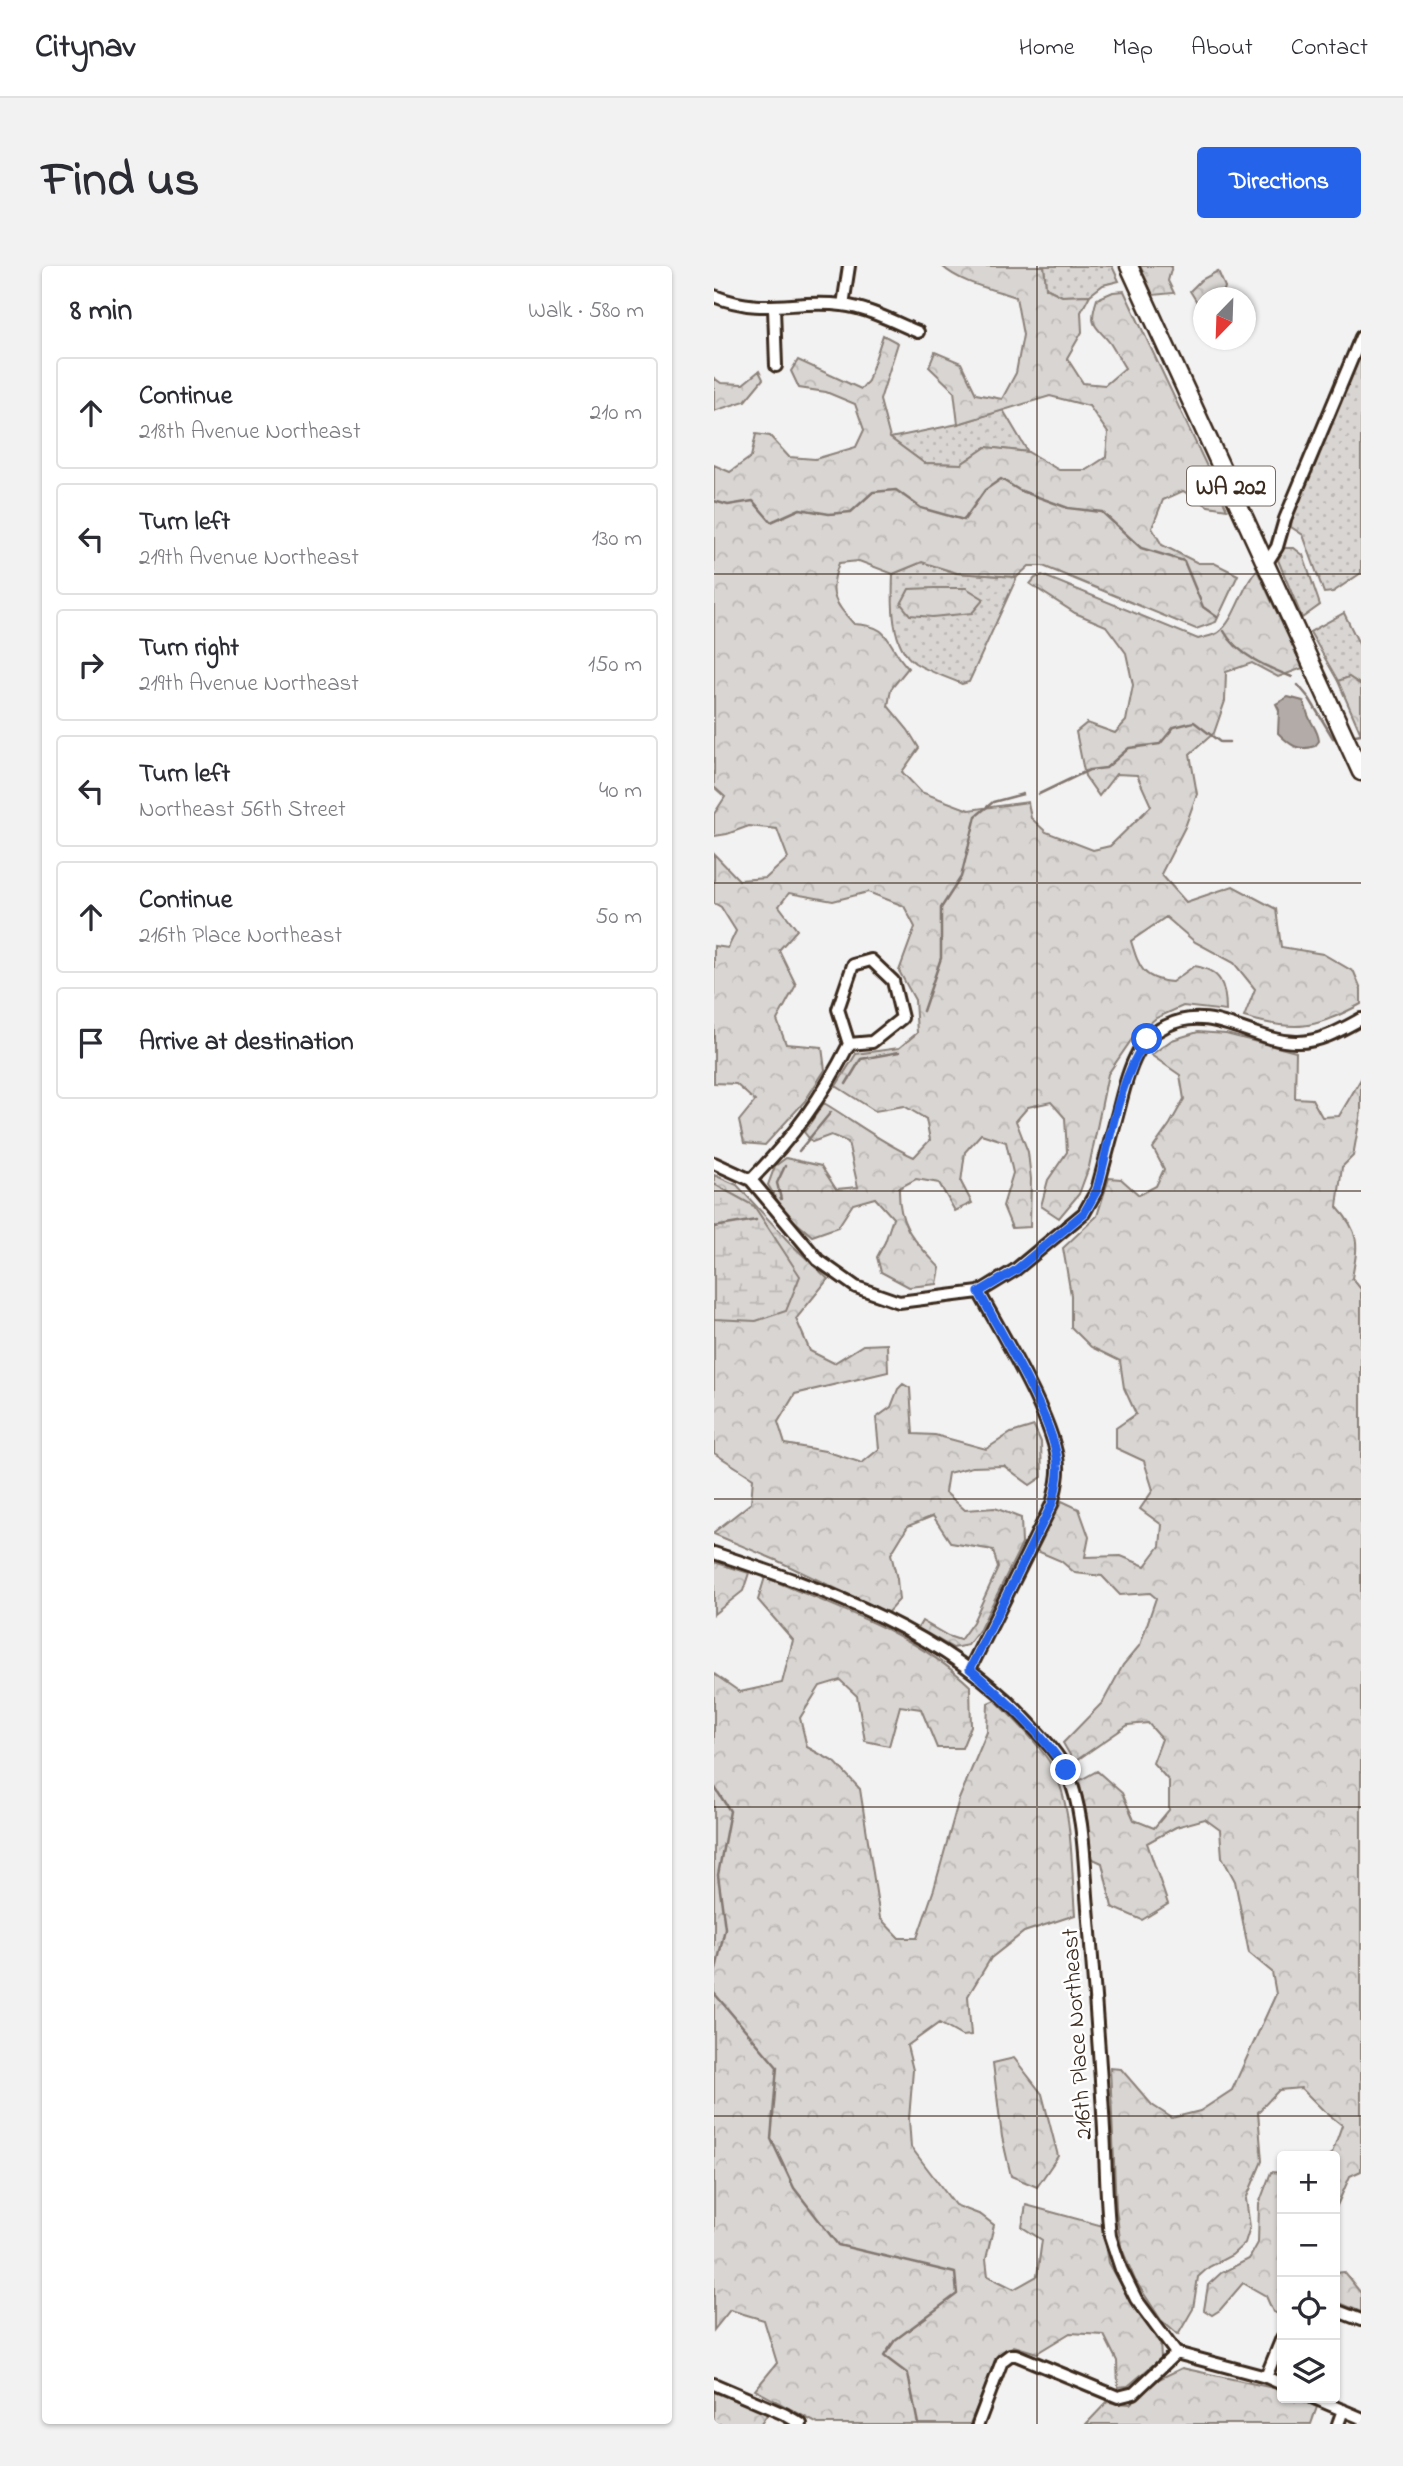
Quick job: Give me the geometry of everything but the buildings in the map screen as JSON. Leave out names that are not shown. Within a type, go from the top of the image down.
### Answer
[{"type":"main road","name":"WA 202","points":[[1129,266],[1361,772]]},
{"type":"street","points":[[843,305],[849,266]]},
{"type":"street","points":[[714,296],[743,306],[774,308],[808,304],[843,305],[918,332]]},
{"type":"street","points":[[774,308],[776,366]]},
{"type":"street","points":[[1266,564],[1277,547],[1285,519],[1361,337]]},
{"type":"street","points":[[751,1180],[785,1145],[821,1096],[849,1044],[838,1009],[853,965],[871,960],[893,981],[902,1018],[872,1042],[849,1044]]},
{"type":"street","points":[[714,1163],[751,1180],[818,1260],[856,1286],[899,1302],[979,1292],[1016,1270],[1084,1213],[1091,1203],[1131,1067],[1147,1039],[1159,1029],[1175,1021],[1193,1017],[1216,1020],[1277,1039],[1296,1042],[1319,1039],[1361,1019]]},
{"type":"street","points":[[970,1669],[1052,1504],[1057,1487],[1058,1468],[1051,1435],[979,1292]]},
{"type":"street","name":"216th Place Northeast","points":[[714,1553],[768,1571],[897,1624],[928,1640],[970,1669],[1019,1712],[1052,1748],[1066,1770],[1080,1818],[1110,2236],[1121,2269],[1136,2299],[1176,2353]]},
{"type":"street","points":[[1340,2312],[1361,2320]]},
{"type":"street","points":[[1266,2377],[1281,2340]]},
{"type":"street","points":[[978,2424],[1002,2361],[1010,2355],[1016,2355],[1118,2398],[1134,2393],[1176,2353],[1277,2382]]},
{"type":"street","points":[[714,2384],[801,2424]]},
{"type":"street","points":[[1326,2403],[1361,2418]]},
{"type":"street","points":[[1338,2424],[1343,2410]]},
{"type":"green space","points":[[942,266],[1044,266],[1046,288],[1062,296],[1090,295],[1081,312],[1082,332],[1067,358],[1083,383],[1105,385],[1125,368],[1093,320],[1097,299],[1113,292],[1124,291],[1227,509],[1208,506],[1183,491],[1163,500],[1152,528],[1162,545],[1198,563],[1214,563],[1238,575],[1216,622],[1196,629],[1043,566],[1029,566],[1017,577],[957,573],[922,562],[893,574],[859,561],[839,563],[833,589],[837,603],[854,624],[867,625],[882,632],[908,668],[891,689],[888,706],[919,748],[902,772],[921,792],[969,810],[1028,802],[1031,818],[1046,832],[1093,850],[1110,846],[1151,806],[1137,775],[1116,774],[1099,796],[1085,776],[1076,732],[1087,723],[1115,733],[1126,721],[1133,685],[1126,653],[1106,626],[1075,613],[1030,584],[1042,575],[1198,639],[1217,633],[1225,626],[1257,570],[1303,668],[1278,677],[1252,663],[1226,672],[1225,701],[1214,733],[1190,754],[1197,794],[1185,827],[1161,874],[1186,902],[1233,886],[1276,909],[1281,947],[1323,954],[1354,972],[1361,989],[1361,1004],[1330,1019],[1304,1026],[1277,1025],[1244,1017],[1255,989],[1234,963],[1195,942],[1166,917],[1131,941],[1143,970],[1154,978],[1172,982],[1194,966],[1210,971],[1223,986],[1226,1011],[1183,1006],[1156,1018],[1132,1039],[1108,1074],[1089,1167],[1079,1194],[1059,1218],[1041,1206],[1048,1180],[1067,1152],[1065,1118],[1051,1102],[1028,1107],[1016,1121],[1028,1152],[1031,1179],[1030,1227],[1012,1228],[1003,1206],[1013,1173],[1006,1142],[981,1134],[965,1152],[961,1182],[972,1203],[955,1211],[939,1183],[916,1179],[899,1188],[899,1202],[905,1223],[916,1241],[940,1268],[937,1284],[909,1287],[881,1272],[877,1257],[893,1218],[875,1198],[853,1204],[838,1227],[812,1236],[785,1213],[768,1185],[775,1166],[786,1158],[821,1166],[836,1189],[858,1187],[848,1142],[831,1135],[812,1142],[804,1132],[824,1103],[879,1139],[914,1157],[930,1140],[926,1119],[904,1106],[875,1111],[836,1086],[856,1054],[899,1048],[917,1033],[915,1000],[899,971],[915,927],[904,906],[868,892],[833,901],[789,893],[779,906],[797,930],[779,950],[796,985],[777,1020],[786,1044],[822,1047],[825,1070],[805,1101],[765,1145],[744,1143],[739,1121],[755,1101],[736,1084],[714,1083],[714,946],[728,948],[736,931],[721,907],[714,903],[714,854],[739,880],[766,878],[788,858],[777,829],[749,826],[714,836],[714,814],[725,797],[714,787],[714,465],[730,472],[751,457],[756,434],[770,436],[789,457],[815,459],[856,447],[864,430],[855,404],[826,392],[799,388],[791,371],[798,360],[861,389],[868,381],[883,335],[898,343],[880,400],[890,438],[924,463],[961,464],[986,447],[1028,452],[1059,470],[1086,470],[1106,457],[1108,433],[1089,406],[1050,396],[958,424],[954,391],[929,367],[935,352],[961,363],[976,394],[1002,399],[1016,373],[1023,335],[1016,297],[967,281]]},
{"type":"green space","points":[[1044,266],[1112,266],[1119,281],[1103,285],[1090,295],[1062,296],[1046,288]]},
{"type":"green space","points":[[1140,266],[1172,266],[1168,281],[1174,293],[1153,295]]},
{"type":"green space","points":[[1218,271],[1225,287],[1194,287]]},
{"type":"green space","points":[[1361,349],[1361,573],[1333,592],[1324,593],[1303,535],[1291,527],[1292,517]]},
{"type":"green space","points":[[759,371],[763,379],[745,401],[714,411],[714,378],[721,383],[743,384]]},
{"type":"green space","points":[[1003,410],[1028,452],[986,447],[961,464],[924,463],[890,438],[958,424]]},
{"type":"green space","points":[[1284,548],[1294,548],[1303,555],[1320,605],[1302,618],[1278,560]]},
{"type":"green space","points":[[922,562],[957,573],[1017,577],[969,682],[962,684],[920,666],[901,646],[894,622],[893,574]]},
{"type":"green space","points":[[966,588],[984,599],[972,613],[932,617],[910,615],[901,604],[909,589]]},
{"type":"green space","points":[[1344,613],[1361,648],[1361,685],[1349,677],[1338,681],[1310,632]]},
{"type":"green space","points":[[1349,677],[1361,685],[1361,734],[1338,681]]},
{"type":"green space","points":[[1198,1032],[1226,1034],[1296,1052],[1295,1098],[1312,1099],[1322,1117],[1339,1116],[1361,1079],[1361,1112],[1353,1156],[1342,1167],[1337,1207],[1354,1232],[1356,1257],[1352,1278],[1361,1289],[1361,2171],[1350,2176],[1340,2199],[1340,2151],[1333,2151],[1342,2125],[1301,2088],[1279,2090],[1258,2112],[1262,2161],[1246,2199],[1250,2227],[1245,2243],[1232,2255],[1209,2267],[1198,2277],[1193,2309],[1178,2335],[1161,2320],[1135,2280],[1121,2247],[1116,2208],[1110,2068],[1121,2069],[1152,2105],[1172,2118],[1200,2111],[1232,2090],[1276,1994],[1272,1972],[1249,1953],[1235,1881],[1222,1857],[1220,1830],[1205,1819],[1176,1827],[1147,1843],[1168,1904],[1142,1920],[1112,1907],[1102,1863],[1091,1858],[1087,1817],[1079,1781],[1097,1771],[1122,1793],[1134,1820],[1154,1828],[1169,1810],[1169,1781],[1153,1763],[1162,1739],[1148,1723],[1128,1725],[1074,1762],[1063,1743],[1103,1702],[1123,1665],[1140,1645],[1156,1598],[1150,1593],[1120,1595],[1102,1576],[1075,1573],[1061,1561],[1035,1550],[1062,1501],[1079,1509],[1089,1537],[1085,1557],[1121,1556],[1145,1566],[1160,1546],[1162,1525],[1140,1509],[1153,1490],[1144,1461],[1116,1448],[1116,1428],[1136,1414],[1124,1388],[1120,1361],[1091,1347],[1071,1327],[1071,1295],[1063,1248],[1097,1216],[1109,1178],[1121,1179],[1139,1195],[1156,1186],[1164,1169],[1153,1148],[1184,1099],[1180,1075],[1151,1055],[1172,1040]]},
{"type":"green space","points":[[714,1175],[737,1185],[789,1242],[828,1279],[796,1319],[810,1351],[834,1363],[863,1345],[887,1344],[888,1372],[795,1394],[778,1422],[785,1444],[825,1451],[862,1463],[879,1449],[876,1418],[891,1407],[898,1389],[903,1384],[910,1388],[913,1434],[935,1435],[986,1449],[1011,1433],[1034,1426],[1041,1442],[1042,1477],[1030,1485],[1004,1466],[972,1467],[948,1473],[945,1492],[965,1510],[995,1508],[1021,1518],[1022,1544],[980,1629],[968,1645],[953,1648],[918,1628],[922,1621],[960,1640],[973,1622],[998,1568],[993,1550],[951,1543],[933,1516],[908,1526],[891,1554],[899,1600],[887,1613],[714,1534],[751,1503],[753,1478],[714,1453]]},
{"type":"green space","points":[[714,1184],[754,1206],[800,1276],[786,1311],[756,1321],[714,1319]]},
{"type":"green space","points":[[714,1562],[749,1573],[743,1591],[714,1614]]},
{"type":"green space","points":[[765,1577],[899,1636],[924,1650],[970,1686],[971,1726],[962,1748],[937,1748],[921,1709],[900,1706],[889,1746],[865,1741],[857,1696],[840,1680],[820,1686],[800,1718],[807,1747],[836,1763],[860,1789],[880,1918],[899,1938],[917,1938],[934,1889],[959,1799],[987,1732],[988,1703],[995,1700],[1023,1729],[1049,1761],[1057,1777],[1070,1835],[1075,1915],[1024,1932],[991,1958],[968,1996],[971,2035],[962,2036],[939,2023],[907,2046],[913,2070],[909,2119],[911,2147],[955,2205],[981,2215],[994,2225],[986,2259],[988,2276],[1014,2289],[1037,2276],[1042,2240],[1022,2227],[1026,2205],[1103,2226],[1109,2263],[1128,2297],[1160,2341],[1161,2358],[1128,2386],[1118,2387],[1117,2361],[1104,2335],[1070,2333],[1037,2353],[1014,2346],[999,2354],[970,2424],[818,2424],[755,2390],[777,2363],[764,2320],[730,2310],[714,2330],[714,1674],[740,1692],[782,1683],[793,1640],[758,1600]]},
{"type":"green space","points":[[1014,2058],[1042,2094],[1058,2156],[1037,2187],[1011,2176],[1002,2137],[993,2063]]},
{"type":"green space","points":[[1271,2172],[1277,2173],[1277,2313],[1273,2312],[1266,2296],[1243,2283],[1220,2310],[1212,2315],[1204,2310],[1208,2285],[1221,2273],[1249,2259],[1258,2243],[1259,2204]]},
{"type":"green space","points":[[1340,2272],[1344,2272],[1361,2293],[1361,2312],[1340,2303]]},
{"type":"green space","points":[[1182,2368],[1277,2389],[1277,2403],[1308,2403],[1317,2407],[1311,2424],[1086,2424],[1107,2402],[1130,2404],[1159,2379]]},
{"type":"green space","points":[[714,2392],[768,2413],[761,2424],[714,2424]]},
{"type":"shaded area","points":[[1288,697],[1304,702],[1319,741],[1315,746],[1295,746],[1278,733],[1279,710],[1276,704]]},
{"type":"waterway","points":[[714,501],[728,505],[753,501],[771,522],[800,509],[829,514],[851,512],[873,492],[896,490],[921,508],[964,520],[985,490],[1001,479],[1019,490],[1068,508],[1102,512],[1141,548],[1184,561],[1203,607],[1217,617]]},
{"type":"waterway","points":[[1224,631],[1244,653],[1263,665],[1292,677]]},
{"type":"waterway","points":[[1298,685],[1333,738],[1340,739]]},
{"type":"waterway","points":[[1039,794],[1089,770],[1106,768],[1129,748],[1160,744],[1174,727],[1194,722],[1220,742],[1229,742]]},
{"type":"waterway","points":[[1349,736],[1361,734]]},
{"type":"waterway","points":[[923,1011],[941,958],[941,908],[961,877],[976,816],[993,802],[1023,794]]},
{"type":"waterway","points":[[846,1084],[861,1059],[899,1052]]},
{"type":"waterway","points":[[799,1151],[831,1112]]},
{"type":"waterway","points":[[781,1199],[777,1183],[785,1166]]},
{"type":"waterway","points":[[714,1227],[756,1220]]},
{"type":"waterway","points":[[714,1786],[730,1811],[718,1875],[725,1928],[714,1979]]},
{"type":"waterway","points":[[714,1993],[777,2067],[771,2139],[794,2188],[838,2245],[955,2273],[957,2294],[895,2340],[884,2356],[908,2374],[918,2424]]},
{"type":"route","points":[[1066,1770],[1052,1748],[1019,1712],[970,1669],[1052,1504],[1057,1487],[1058,1468],[1051,1435],[979,1292],[1016,1270],[1084,1213],[1091,1203],[1097,1190],[1126,1079],[1136,1055],[1147,1039]]}]
